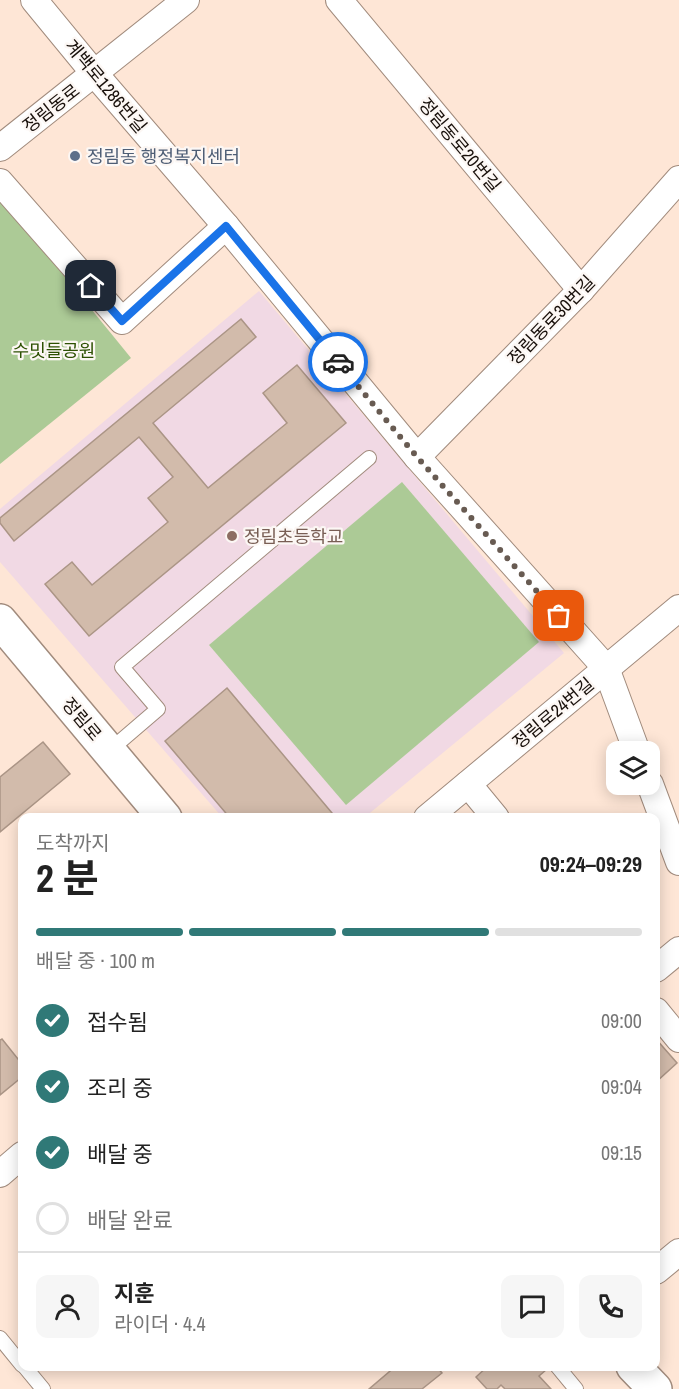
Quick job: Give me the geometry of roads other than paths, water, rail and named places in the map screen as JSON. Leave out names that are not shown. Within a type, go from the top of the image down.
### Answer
[{"type":"main road","name":"정림로","points":[[0,621],[161,813]]},
{"type":"main road","points":[[638,1371],[656,1389]]},
{"type":"street","name":"계백로1286번길","points":[[34,0],[226,226],[417,457],[606,668],[633,741]]},
{"type":"street","name":"정림동로","points":[[0,148],[186,0]]},
{"type":"street","name":"정림동로20번길","points":[[339,0],[581,290]]},
{"type":"street","name":"정림동로30번길","points":[[417,457],[581,290],[679,179]]},
{"type":"street","points":[[0,182],[122,321],[226,226]]},
{"type":"street","name":"정림로24번길","points":[[433,813],[679,608]]},
{"type":"street","points":[[468,784],[492,813]]},
{"type":"street","points":[[654,795],[679,862]]},
{"type":"street","points":[[660,966],[679,950]]},
{"type":"street","points":[[660,1016],[679,1039]]},
{"type":"street","points":[[0,1174],[18,1158]]},
{"type":"street","points":[[660,1268],[679,1252]]},
{"type":"lane","points":[[109,751],[158,710],[122,667],[369,458]]},
{"type":"lane","points":[[0,1338],[18,1360]]},
{"type":"lane","points":[[27,1371],[43,1389]]},
{"type":"lane","points":[[561,1371],[576,1389]]},
{"type":"place","name":"정림동 행정복지센터","points":[[75,156]]},
{"type":"place","name":"정림초등학교","points":[[232,536]]},
{"type":"park label","name":"수밋들공원","points":[[54,350]]}]
